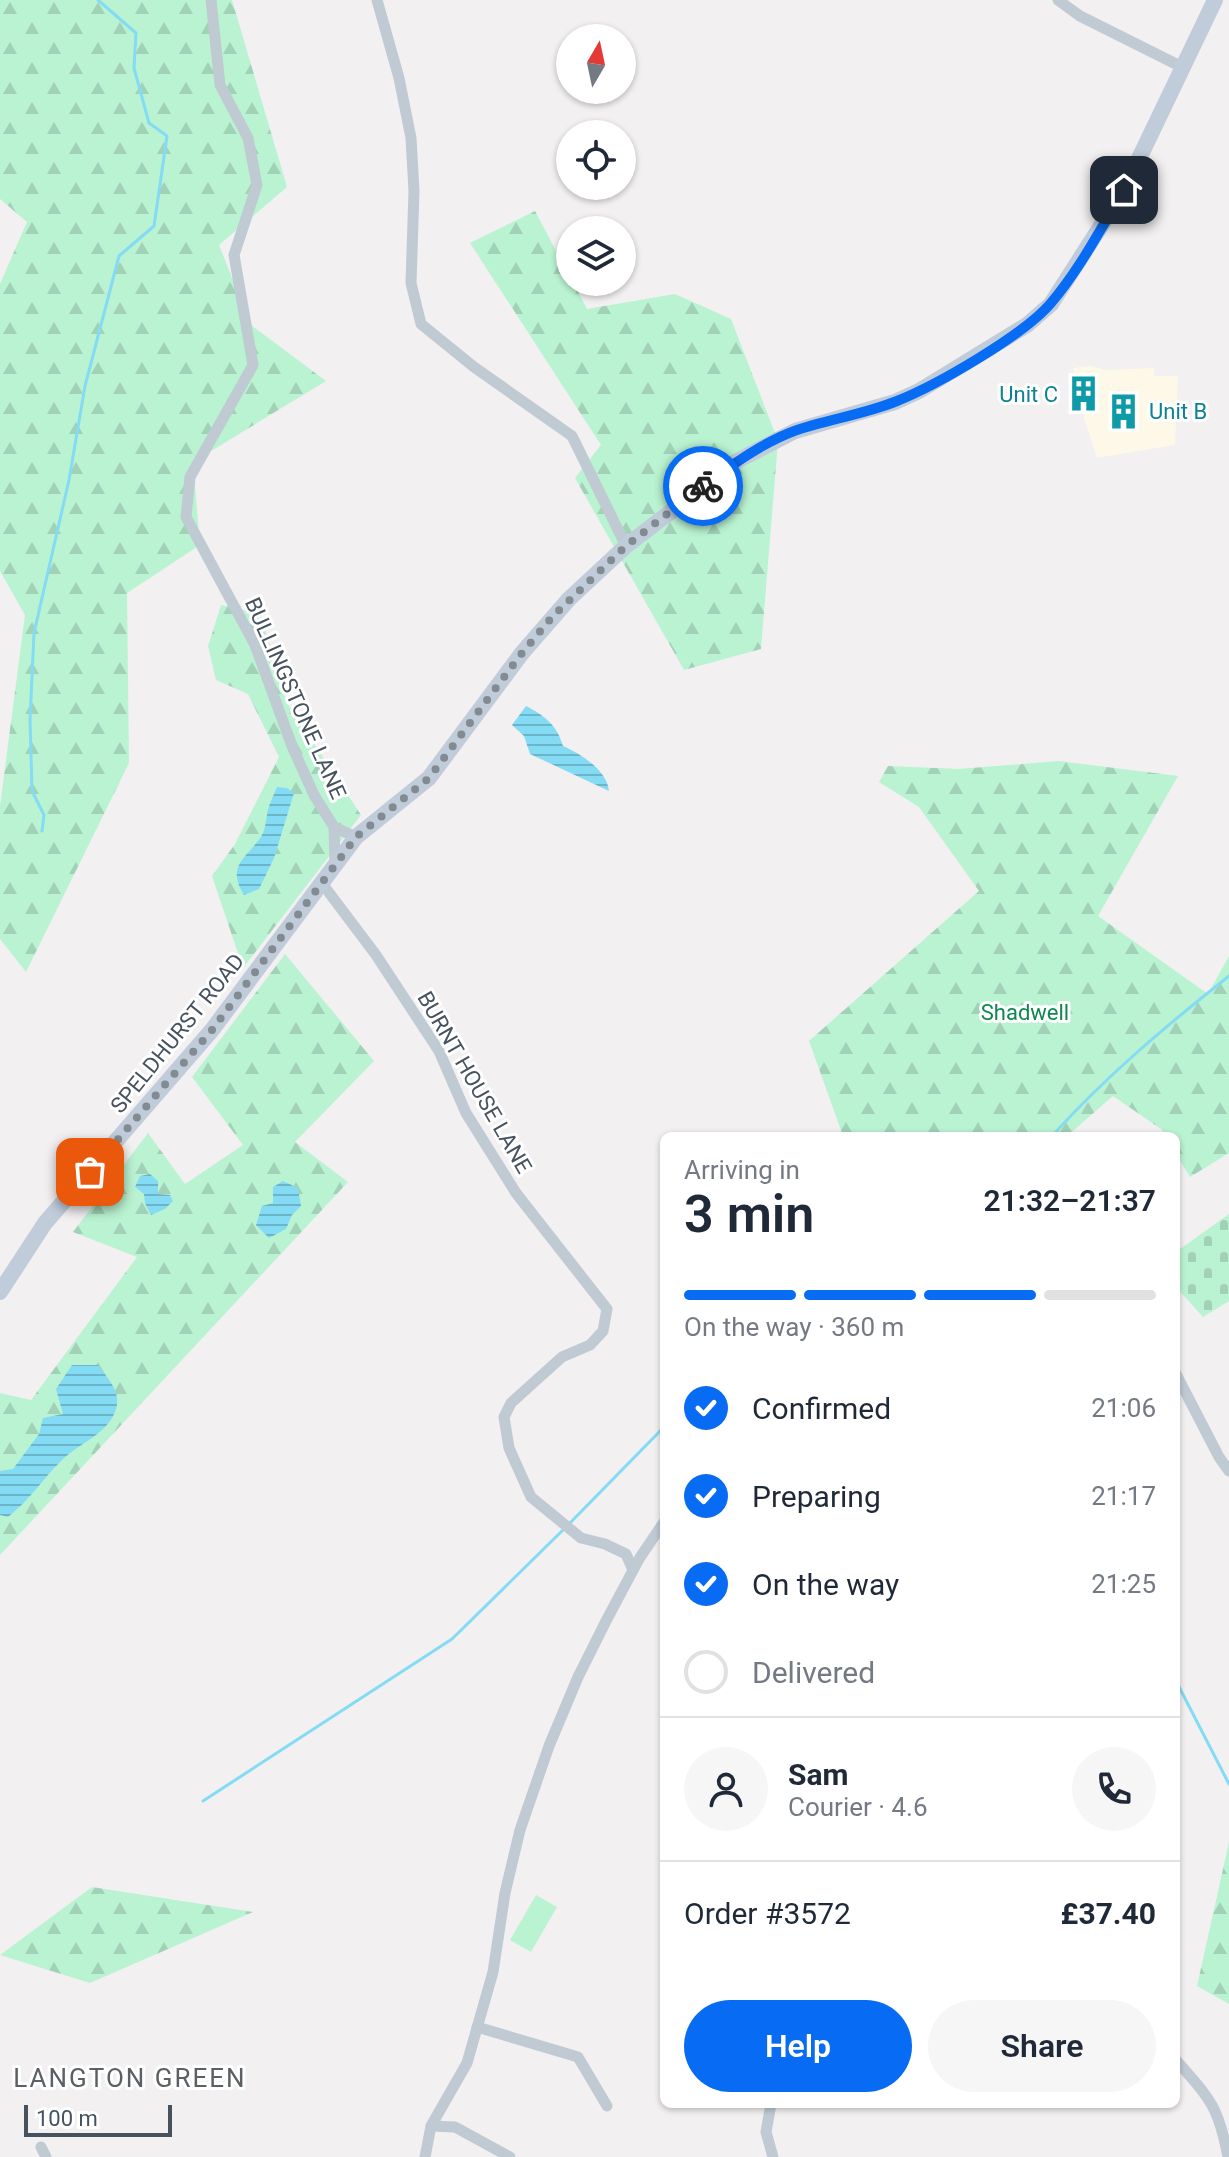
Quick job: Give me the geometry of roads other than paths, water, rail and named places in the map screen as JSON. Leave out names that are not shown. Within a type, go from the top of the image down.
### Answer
[{"type":"street","name":"BULLINGSTONE LANE","points":[[211,0],[220,85],[248,138],[257,185],[234,255],[253,365],[190,477],[186,517],[255,645],[314,795],[334,827],[335,864]]},
{"type":"street","points":[[377,0],[399,78],[411,138],[414,191],[411,283],[421,324],[474,367],[572,436],[626,546]]},
{"type":"street","points":[[1058,0],[1080,16],[1182,67]]},
{"type":"street","name":"SPELDHURST ROAD","points":[[0,1292],[45,1223],[212,1030],[356,837],[429,778],[553,616],[626,546],[737,461],[795,431],[895,402],[919,391],[1036,319],[1063,288],[1124,190],[1215,0]]},
{"type":"street","name":"BULLINGSTONE LANE","points":[[334,827],[356,837]]},
{"type":"street","name":"BURNT HOUSE LANE","points":[[321,882],[376,955],[439,1051],[466,1113],[516,1193],[607,1309],[603,1331],[590,1345],[562,1357],[511,1403],[504,1417],[509,1448],[531,1497],[581,1538],[626,1554],[633,1570]]},
{"type":"street","points":[[1180,1382],[1229,1471]]},
{"type":"street","points":[[425,2157],[431,2126],[467,2063],[493,1972],[505,1893],[520,1830],[549,1746],[578,1677],[633,1570],[660,1528]]},
{"type":"street","points":[[477,2027],[578,2057],[607,2106]]},
{"type":"street","points":[[1180,2065],[1212,2102],[1225,2123],[1228,2157]]},
{"type":"street","points":[[770,2108],[766,2132],[773,2157]]},
{"type":"street","points":[[431,2126],[455,2127],[510,2157]]},
{"type":"water","points":[[526,706],[549,722],[563,746],[585,758],[604,776],[609,791],[530,754],[524,736],[512,725]]},
{"type":"water","points":[[277,787],[294,793],[274,858],[259,889],[244,895],[237,876],[238,868],[262,835]]},
{"type":"water","points":[[150,1174],[158,1181],[158,1194],[170,1195],[173,1201],[165,1209],[151,1215],[144,1194],[135,1187],[140,1176]]},
{"type":"water","points":[[283,1181],[298,1188],[301,1206],[292,1215],[286,1229],[269,1238],[256,1225],[262,1206],[273,1203],[273,1187]]},
{"type":"water","points":[[72,1365],[98,1365],[117,1397],[112,1418],[63,1459],[8,1517],[0,1515],[0,1471],[13,1469],[39,1434],[43,1418],[63,1414],[56,1389]]},
{"type":"waterway","points":[[42,831],[44,815],[32,791],[30,720],[34,633],[69,480],[85,386],[119,256],[154,226],[167,136],[149,123],[134,68],[136,33],[98,0]]},
{"type":"waterway","points":[[1056,1132],[1137,1052],[1229,976]]},
{"type":"waterway","points":[[569,1524],[660,1431]]},
{"type":"waterway","points":[[203,1801],[452,1639],[563,1530]]},
{"type":"waterway","points":[[1180,1689],[1229,1784]]},
{"type":"place","name":"Unit C","points":[[1084,394]]},
{"type":"place","name":"Unit B","points":[[1123,411]]},
{"type":"district","name":"LANGTON GREEN","points":[[130,2078]]},
{"type":"park label","name":"Shadwell","points":[[1025,1012]]}]
